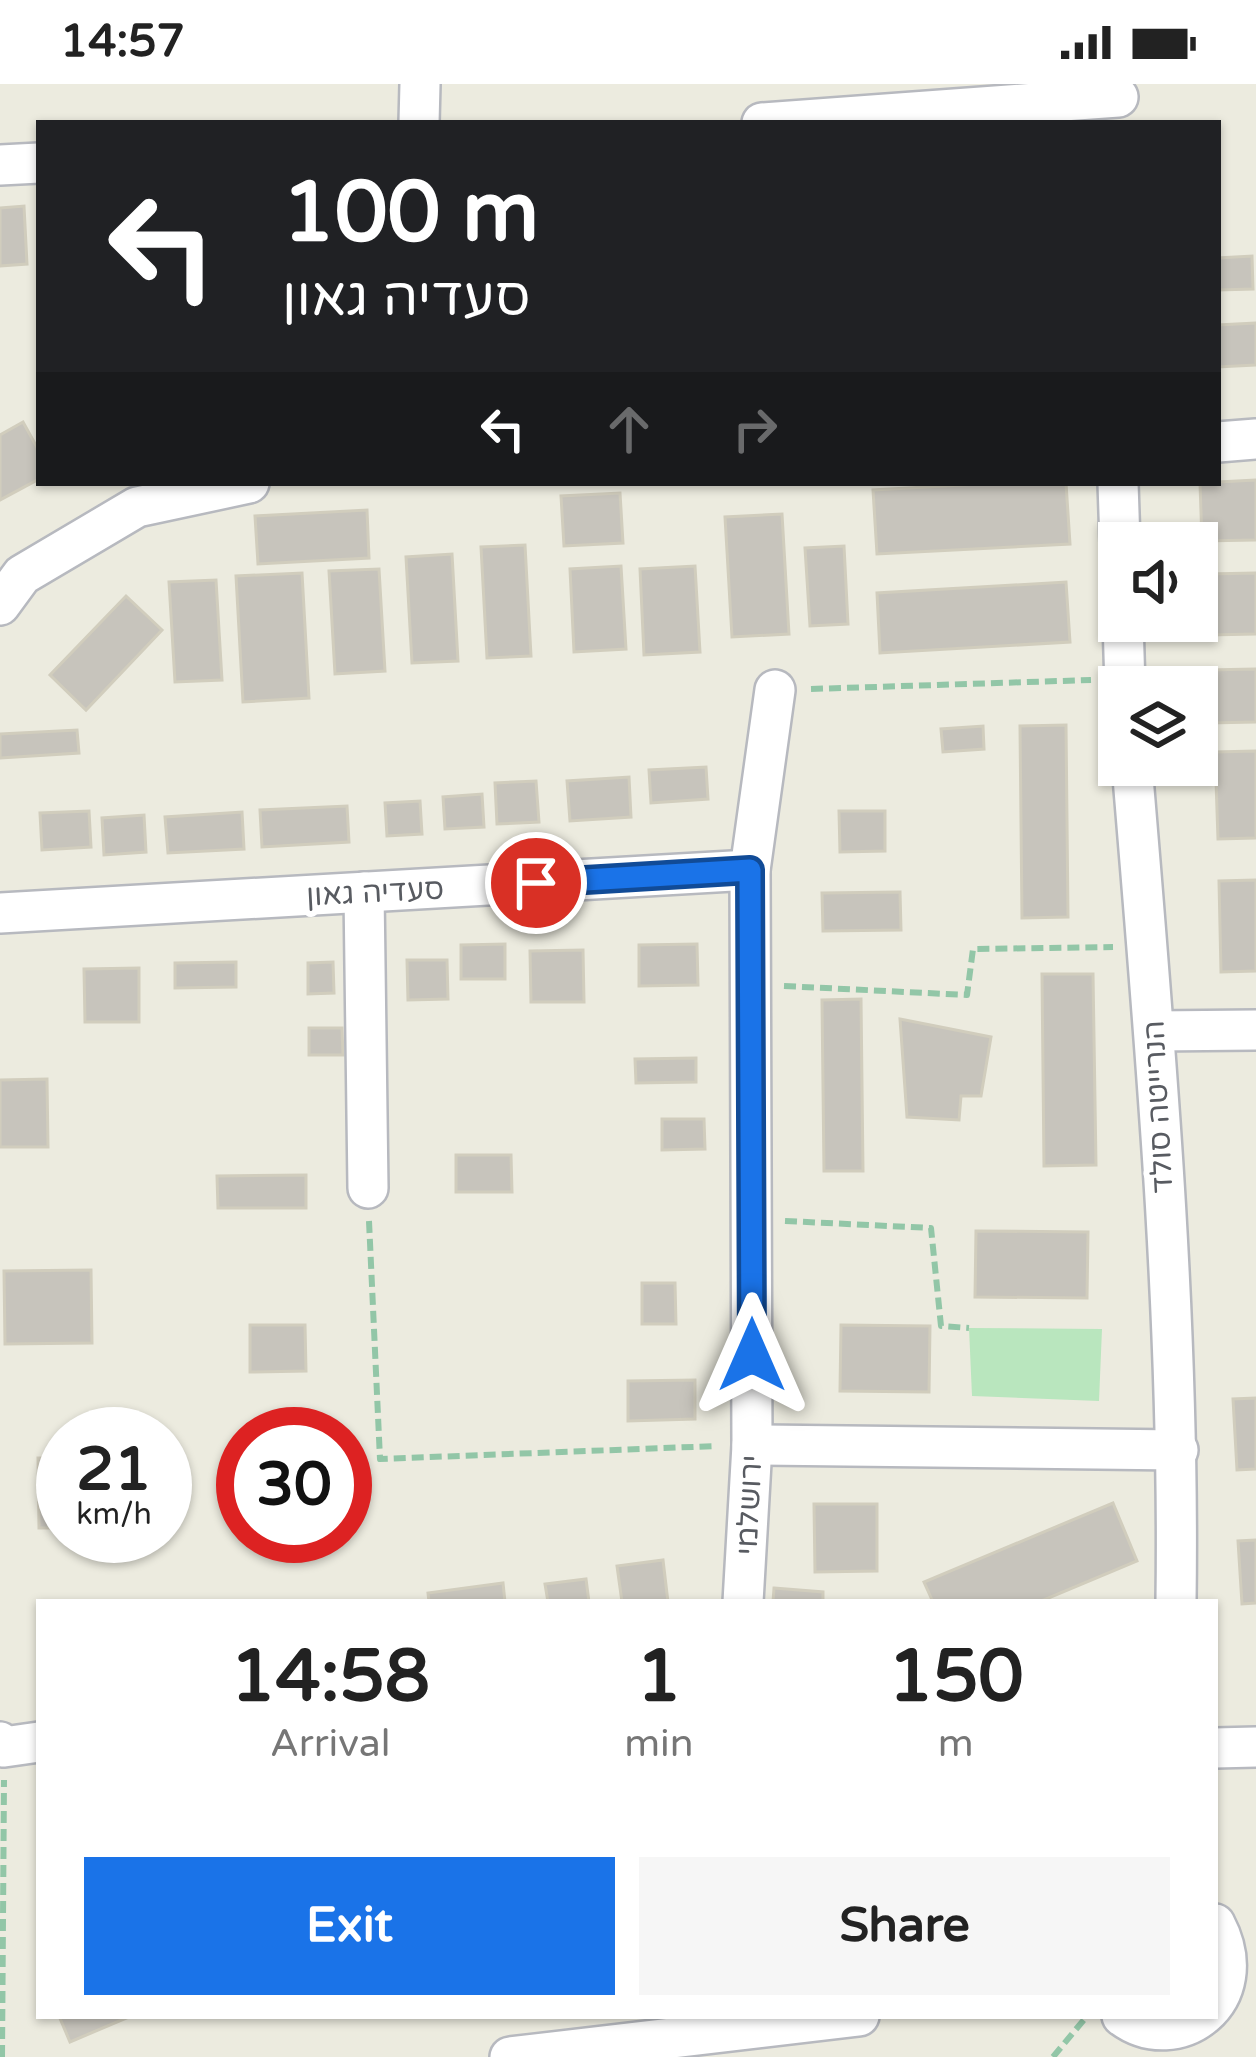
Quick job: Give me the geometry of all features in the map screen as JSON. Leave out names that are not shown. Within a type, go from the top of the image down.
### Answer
[{"type":"street","points":[[419,120],[420,84]]},
{"type":"street","points":[[811,120],[1118,101]]},
{"type":"street","points":[[0,165],[36,163]]},
{"type":"street","points":[[1221,442],[1256,439]]},
{"type":"street","points":[[0,605],[22,575],[137,507],[235,486]]},
{"type":"street","points":[[1118,486],[1119,522]]},
{"type":"street","name":"ירושלמי","points":[[743,1599],[752,1444],[750,870],[775,690]]},
{"type":"street","name":"הנרייטה סולד","points":[[1134,786],[1154,1030],[1178,1450],[1176,1599]]},
{"type":"street","name":"סעדיה גאון","points":[[0,914],[750,870]]},
{"type":"street","points":[[364,892],[368,1188]]},
{"type":"street","points":[[1154,1030],[1256,1030]]},
{"type":"street","points":[[752,1444],[1178,1450]]},
{"type":"street","points":[[1218,1748],[1256,1747]]},
{"type":"street","points":[[1124,2019],[1148,2043],[1171,2050],[1216,2041],[1233,2025],[1252,1982],[1233,1939],[1218,1926]]},
{"type":"street","points":[[510,2057],[834,2019]]},
{"type":"path","points":[[775,690],[1098,684]]},
{"type":"path","points":[[751,984],[967,995],[973,949],[1147,947]]},
{"type":"path","points":[[368,1188],[380,1459],[752,1444]]},
{"type":"path","points":[[752,1220],[931,1228],[941,1326],[969,1328]]},
{"type":"path","points":[[2,2057],[14,1744]]},
{"type":"path","points":[[1053,2057],[1085,2019]]},
{"type":"green space","points":[[969,1328],[1102,1329],[1099,1401],[972,1396]]},
{"type":"building","points":[[24,206],[27,264],[0,266],[0,208]]},
{"type":"building","points":[[1252,256],[1253,289],[1221,290],[1221,258]]},
{"type":"building","points":[[1256,323],[1256,365],[1221,367],[1221,325]]},
{"type":"building","points":[[23,422],[36,446],[36,481],[0,500],[0,435]]},
{"type":"building","points":[[1256,480],[1256,540],[1218,541],[1218,522],[1201,522],[1200,486],[1221,486],[1221,482]]},
{"type":"building","points":[[1066,486],[1070,544],[877,554],[873,490]]},
{"type":"building","points":[[620,493],[623,543],[564,546],[561,496]]},
{"type":"building","points":[[367,510],[369,558],[258,564],[255,516]]},
{"type":"building","points":[[782,514],[789,634],[732,637],[725,517]]},
{"type":"building","points":[[525,545],[531,656],[487,658],[481,547]]},
{"type":"building","points":[[844,546],[848,624],[810,626],[805,548]]},
{"type":"building","points":[[452,554],[458,661],[412,663],[406,557]]},
{"type":"building","points":[[621,566],[626,649],[574,652],[570,569]]},
{"type":"building","points":[[695,566],[700,652],[644,655],[640,569]]},
{"type":"building","points":[[379,569],[385,671],[335,674],[329,571]]},
{"type":"building","points":[[302,573],[309,698],[243,702],[236,576]]},
{"type":"building","points":[[1256,573],[1256,634],[1218,635],[1218,574]]},
{"type":"building","points":[[216,580],[222,680],[175,682],[169,582]]},
{"type":"building","points":[[1066,582],[1070,642],[880,653],[877,593]]},
{"type":"building","points":[[126,596],[162,630],[86,710],[50,675]]},
{"type":"building","points":[[1256,669],[1256,722],[1218,723],[1218,670]]},
{"type":"building","points":[[1066,725],[1068,917],[1022,918],[1020,726]]},
{"type":"building","points":[[983,726],[984,749],[943,752],[941,729]]},
{"type":"building","points":[[77,730],[79,753],[0,758],[0,734]]},
{"type":"building","points":[[1256,751],[1256,838],[1218,839],[1218,752]]},
{"type":"building","points":[[706,767],[708,799],[651,803],[649,770]]},
{"type":"building","points":[[629,777],[631,817],[570,821],[567,781]]},
{"type":"building","points":[[536,781],[539,822],[497,824],[495,783]]},
{"type":"building","points":[[482,794],[484,827],[445,829],[443,797]]},
{"type":"building","points":[[420,801],[422,834],[387,836],[385,803]]},
{"type":"building","points":[[347,806],[349,842],[262,847],[260,810]]},
{"type":"building","points":[[89,811],[91,847],[42,850],[40,813]]},
{"type":"building","points":[[839,811],[885,811],[885,851],[840,852]]},
{"type":"building","points":[[242,812],[244,849],[168,853],[165,817]]},
{"type":"building","points":[[144,815],[146,852],[104,855],[102,818]]},
{"type":"building","points":[[1256,880],[1256,971],[1221,972],[1219,881]]},
{"type":"building","points":[[900,892],[901,930],[823,931],[822,893]]},
{"type":"building","points":[[505,944],[505,979],[461,979],[461,945]]},
{"type":"building","points":[[697,944],[698,985],[639,986],[639,945]]},
{"type":"building","points":[[583,950],[584,1002],[531,1002],[530,951]]},
{"type":"building","points":[[407,960],[447,960],[448,999],[408,1000]]},
{"type":"building","points":[[236,962],[236,987],[175,988],[175,963]]},
{"type":"building","points":[[333,962],[334,993],[308,994],[308,963]]},
{"type":"building","points":[[139,968],[139,1022],[85,1022],[84,969]]},
{"type":"building","points":[[1042,974],[1093,974],[1096,1165],[1044,1166]]},
{"type":"building","points":[[861,999],[863,1171],[824,1171],[822,1000]]},
{"type":"building","points":[[900,1019],[991,1037],[981,1096],[961,1096],[959,1120],[907,1117]]},
{"type":"building","points":[[309,1028],[342,1028],[343,1055],[309,1055]]},
{"type":"building","points":[[696,1058],[696,1082],[636,1083],[635,1059]]},
{"type":"building","points":[[47,1079],[48,1147],[0,1147],[0,1080]]},
{"type":"building","points":[[662,1119],[704,1119],[705,1149],[662,1150]]},
{"type":"building","points":[[456,1155],[511,1155],[512,1192],[456,1192]]},
{"type":"building","points":[[306,1175],[306,1208],[218,1208],[217,1176]]},
{"type":"building","points":[[976,1231],[1088,1232],[1087,1298],[975,1297]]},
{"type":"building","points":[[91,1270],[92,1343],[5,1344],[4,1271]]},
{"type":"building","points":[[642,1283],[675,1283],[676,1324],[642,1324]]},
{"type":"building","points":[[250,1325],[305,1325],[306,1371],[250,1372]]},
{"type":"building","points":[[841,1325],[930,1326],[929,1392],[840,1391]]},
{"type":"building","points":[[695,1380],[695,1419],[628,1421],[628,1381]]},
{"type":"building","points":[[1256,1398],[1256,1469],[1237,1470],[1233,1399]]},
{"type":"building","points":[[1113,1503],[1137,1561],[1046,1599],[932,1599],[924,1582]]},
{"type":"building","points":[[814,1504],[877,1504],[877,1571],[815,1572]]},
{"type":"building","points":[[1256,1540],[1256,1603],[1242,1604],[1238,1541]]},
{"type":"building","points":[[663,1560],[668,1599],[622,1599],[617,1566]]},
{"type":"building","points":[[586,1579],[589,1599],[548,1599],[545,1584]]},
{"type":"building","points":[[503,1583],[505,1599],[429,1599],[428,1593]]},
{"type":"building","points":[[774,1588],[823,1592],[823,1599],[773,1599]]},
{"type":"building","points":[[60,2019],[124,2019],[70,2042]]},
{"type":"route","points":[[536,883],[750,870],[752,1355]]}]
